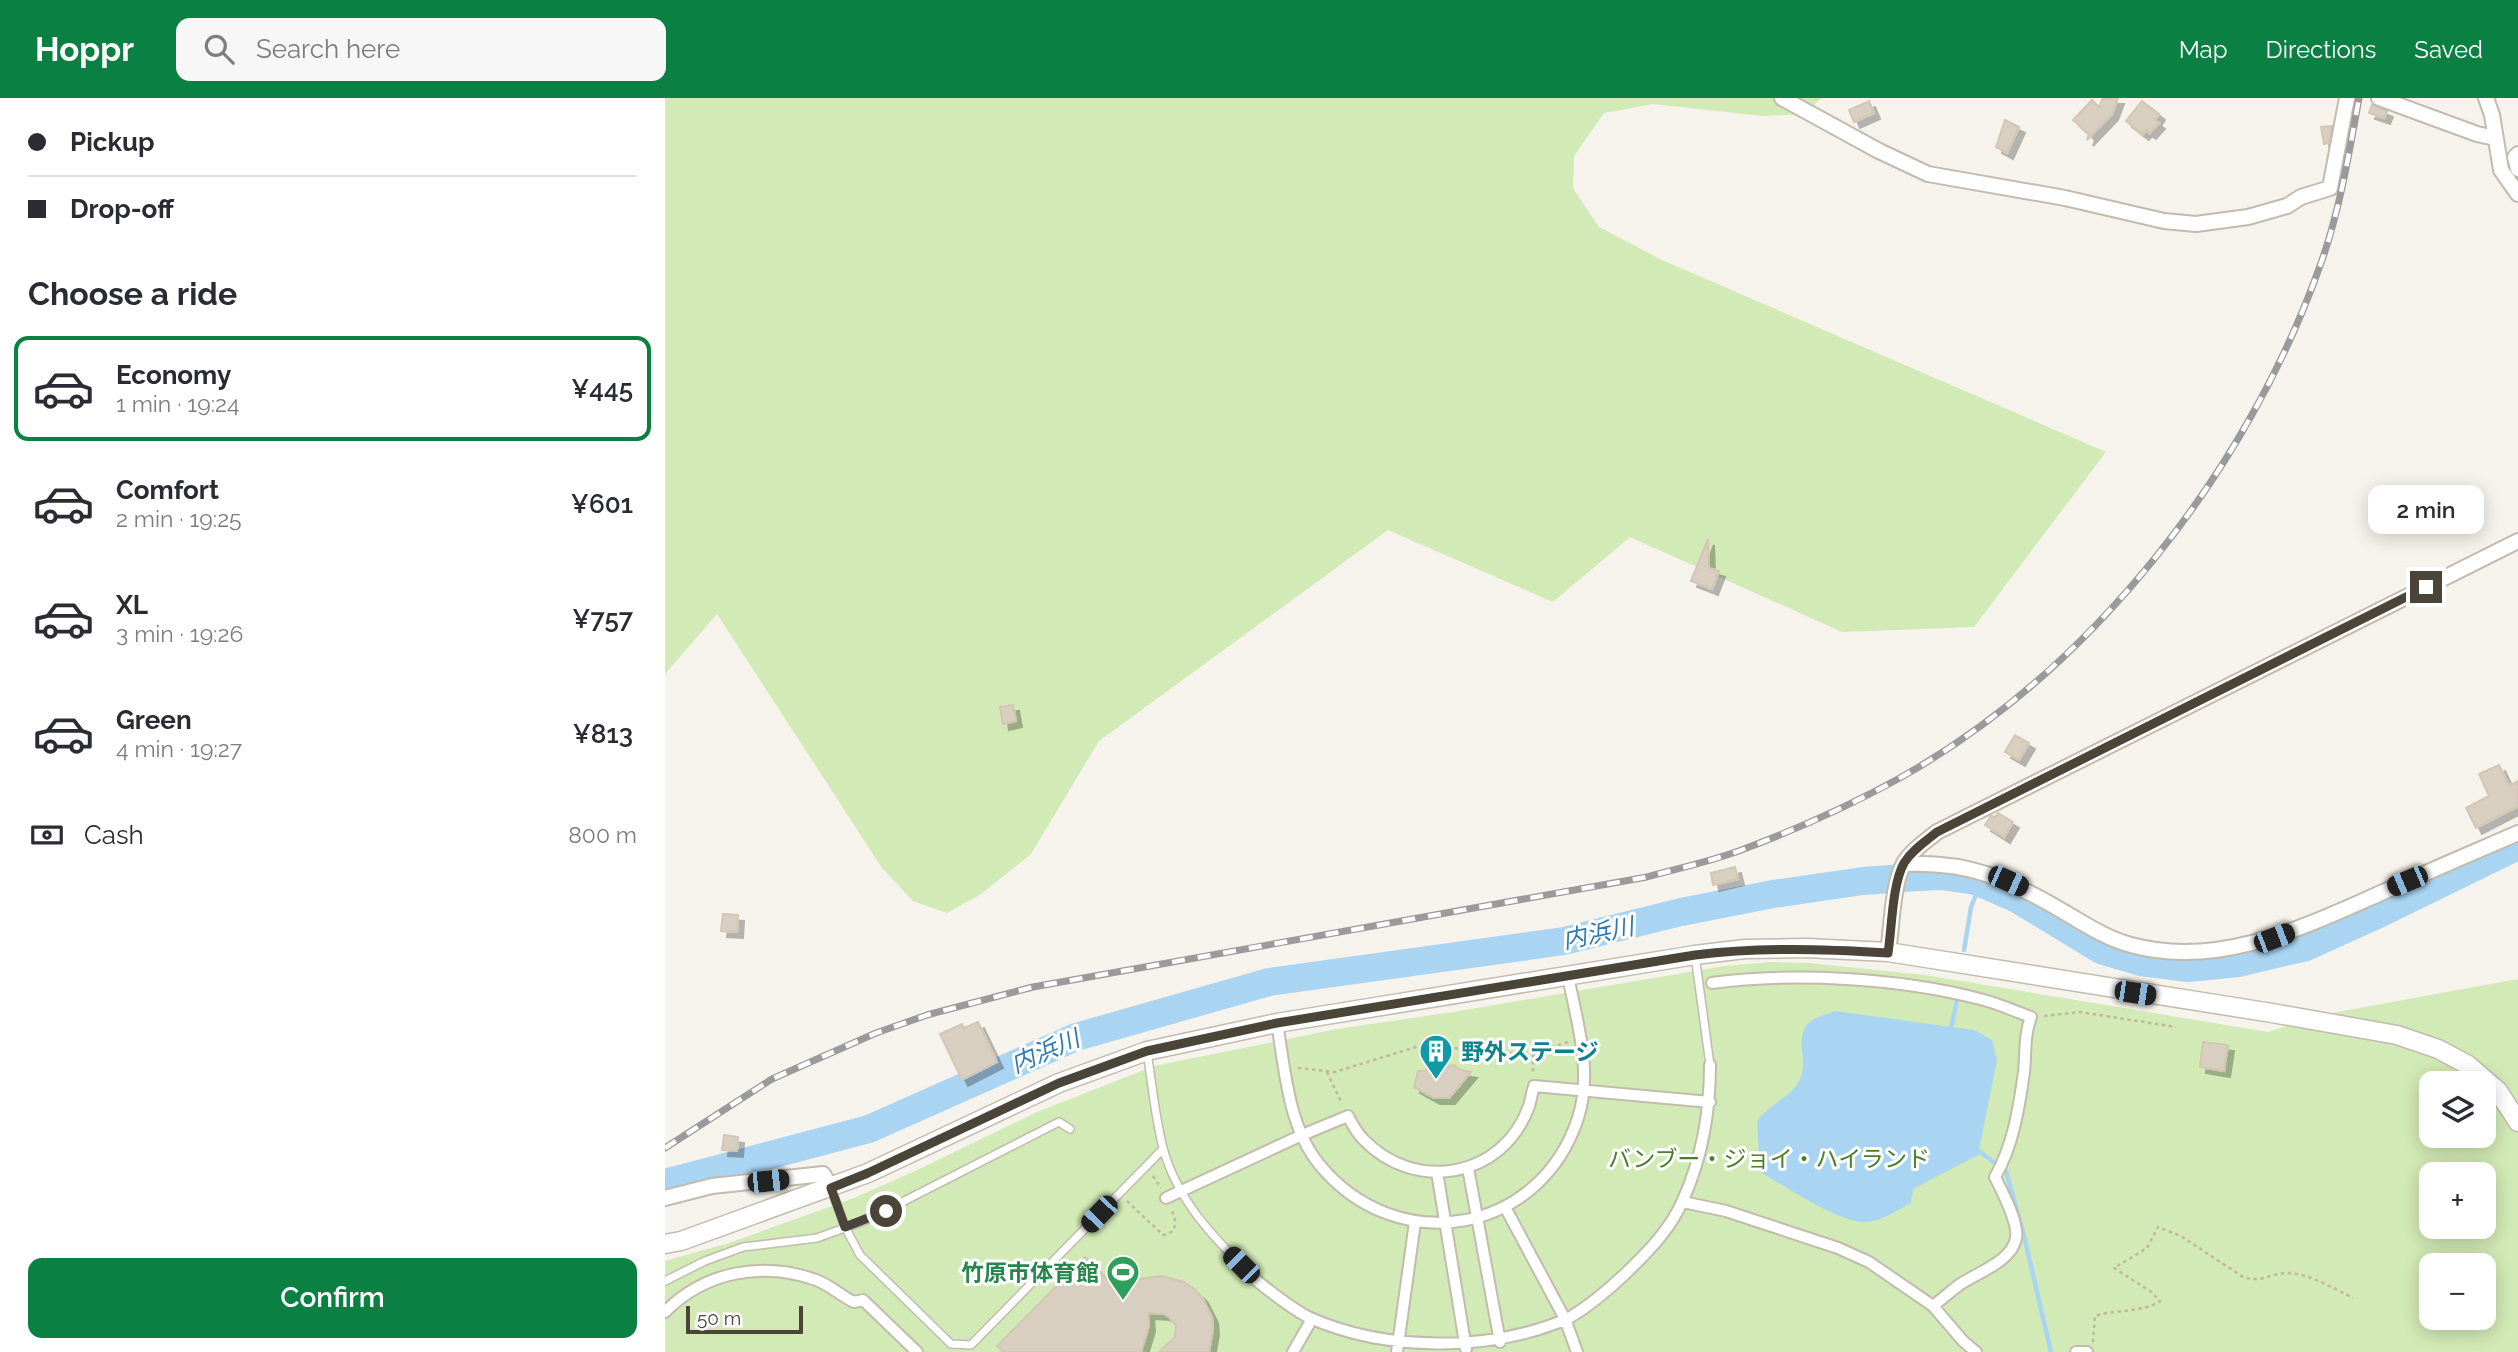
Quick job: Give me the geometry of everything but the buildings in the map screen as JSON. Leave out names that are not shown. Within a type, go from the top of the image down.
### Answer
[{"type":"street","points":[[1782,98],[1879,151],[1928,174],[2065,198],[2164,221],[2196,224],[2248,217],[2330,188],[2347,98]]},
{"type":"street","points":[[2379,98],[2495,138]]},
{"type":"street","points":[[2486,98],[2492,115],[2501,170],[2518,194]]},
{"type":"street","points":[[2518,154],[2515,157],[2518,169]]},
{"type":"street","points":[[1888,953],[1897,888],[1903,869],[1917,848],[1947,827],[2518,541]]},
{"type":"street","points":[[1903,869],[1935,862],[1995,875],[2102,934],[2130,945],[2182,951],[2241,945],[2274,938],[2518,832]]},
{"type":"street","points":[[665,1244],[681,1241],[831,1188],[1059,1083],[1147,1051],[1277,1023],[1745,949],[1807,948],[1888,953],[2397,1035],[2438,1049],[2468,1065],[2498,1091],[2518,1122]]},
{"type":"street","points":[[1277,1023],[1291,1102],[1302,1135],[1319,1164],[1346,1190],[1370,1207],[1391,1217],[1415,1222],[1445,1223],[1477,1218],[1505,1207],[1536,1185],[1562,1153],[1578,1118],[1584,1089],[1580,1039],[1568,976]]},
{"type":"street","points":[[1712,983],[1755,978],[1878,982],[1978,998],[2031,1017],[2027,1028],[2024,1070],[2013,1130],[2006,1158],[1995,1177],[2013,1219],[2017,1236],[2006,1255],[1933,1306]]},
{"type":"street","points":[[1256,1280],[1312,1319],[1349,1335],[1398,1349],[1466,1349],[1523,1337],[1565,1320],[1603,1295],[1639,1261],[1668,1227],[1683,1202],[1699,1154],[1710,1102],[1710,1065]]},
{"type":"street","points":[[1165,1198],[1348,1116],[1360,1136],[1389,1159],[1408,1168],[1437,1172],[1468,1168],[1487,1159],[1503,1146],[1525,1115],[1534,1086],[1710,1102]]},
{"type":"street","points":[[1468,1168],[1500,1342]]},
{"type":"street","points":[[1437,1172],[1466,1349]]},
{"type":"street","points":[[665,1198],[712,1186],[823,1174],[831,1188]]},
{"type":"street","points":[[1683,1202],[1726,1212],[1849,1252],[1893,1277],[1933,1306],[1976,1352]]},
{"type":"street","points":[[1505,1207],[1565,1320],[1577,1352]]},
{"type":"street","points":[[1398,1349],[1415,1222]]},
{"type":"street","points":[[665,1312],[681,1296],[703,1283],[744,1272],[776,1270],[817,1280],[854,1302],[863,1300],[916,1352]]},
{"type":"street","points":[[1293,1352],[1312,1319]]},
{"type":"street","points":[[2076,1352],[2090,1352]]},
{"type":"lane","points":[[1695,955],[1710,1065]]},
{"type":"lane","points":[[1700,984],[1712,983]]},
{"type":"lane","points":[[1147,1051],[1163,1149],[1180,1191],[1213,1237],[1256,1280]]},
{"type":"lane","points":[[665,1281],[705,1261],[743,1247],[817,1238],[878,1215],[1059,1122],[1070,1129]]},
{"type":"lane","points":[[831,1188],[845,1227],[860,1255],[951,1344],[971,1345],[1163,1149]]},
{"type":"path","points":[[2031,1017],[2080,1012],[2176,1027]]},
{"type":"path","points":[[1285,1066],[1327,1072],[1346,1070],[1397,1052],[1430,1045],[1484,1053],[1533,1053],[1580,1039]]},
{"type":"path","points":[[1533,1053],[1534,1086]]},
{"type":"path","points":[[1327,1072],[1348,1116]]},
{"type":"path","points":[[1127,1201],[1163,1235],[1167,1235],[1177,1222],[1154,1176]]},
{"type":"path","points":[[2090,1352],[2095,1316],[2111,1311],[2150,1308],[2160,1301],[2150,1291],[2114,1268],[2147,1248],[2158,1227],[2181,1236],[2243,1277],[2255,1280],[2282,1273],[2294,1274],[2353,1298]]},
{"type":"green space","points":[[665,98],[1821,98],[1806,114],[1762,116],[1653,104],[1604,113],[1574,156],[1573,188],[1599,227],[1662,260],[2106,452],[1974,627],[1842,632],[1630,537],[1553,602],[1388,530],[1099,741],[1031,854],[981,894],[947,913],[913,901],[882,868],[717,614],[665,674]]},
{"type":"green space","name":"バンブー・ジョイ・ハイランド","points":[[1772,962],[1809,963],[1925,975],[2268,1032],[2321,1015],[2518,979],[2518,1352],[665,1352],[665,1261],[729,1243],[854,1198],[1037,1112],[1154,1066],[1337,1029],[1724,966]]},
{"type":"water","points":[[1835,1011],[1974,1030],[1992,1040],[1997,1060],[1978,1155],[1913,1189],[1911,1203],[1883,1218],[1865,1222],[1854,1221],[1827,1210],[1760,1172],[1757,1121],[1792,1091],[1800,1079],[1805,1028],[1815,1018]]},
{"type":"waterway","name":"内浜川","points":[[665,1183],[869,1129],[1076,1037],[1269,982],[1564,941],[1681,912],[1773,894],[1863,881],[1941,876],[1976,881],[2017,899],[2101,950],[2141,962],[2188,968],[2238,963],[2306,947],[2518,846]]},
{"type":"waterway","points":[[1964,950],[1971,907],[1981,883]]},
{"type":"waterway","points":[[1951,1029],[1957,1000]]},
{"type":"waterway","points":[[1976,1149],[2006,1171],[2051,1352]]},
{"type":"railway","points":[[665,1148],[772,1079],[876,1033],[927,1015],[1033,987],[1647,877],[1720,857],[1764,841],[1842,808],[1898,779],[1969,734],[2036,682],[2098,623],[2155,558],[2206,489],[2251,416],[2290,340],[2321,263],[2339,202],[2359,98]]},
{"type":"place","name":"野外ステージ","points":[[1436,1081]]},
{"type":"place","name":"竹原市体育館","points":[[1123,1302]]},
{"type":"route","points":[[886,1211],[845,1227],[831,1188],[1059,1083],[1147,1051],[1277,1023],[1695,955],[1745,949],[1807,948],[1888,953],[1897,888],[1904,864],[1917,848],[1937,832],[2426,587]]}]
